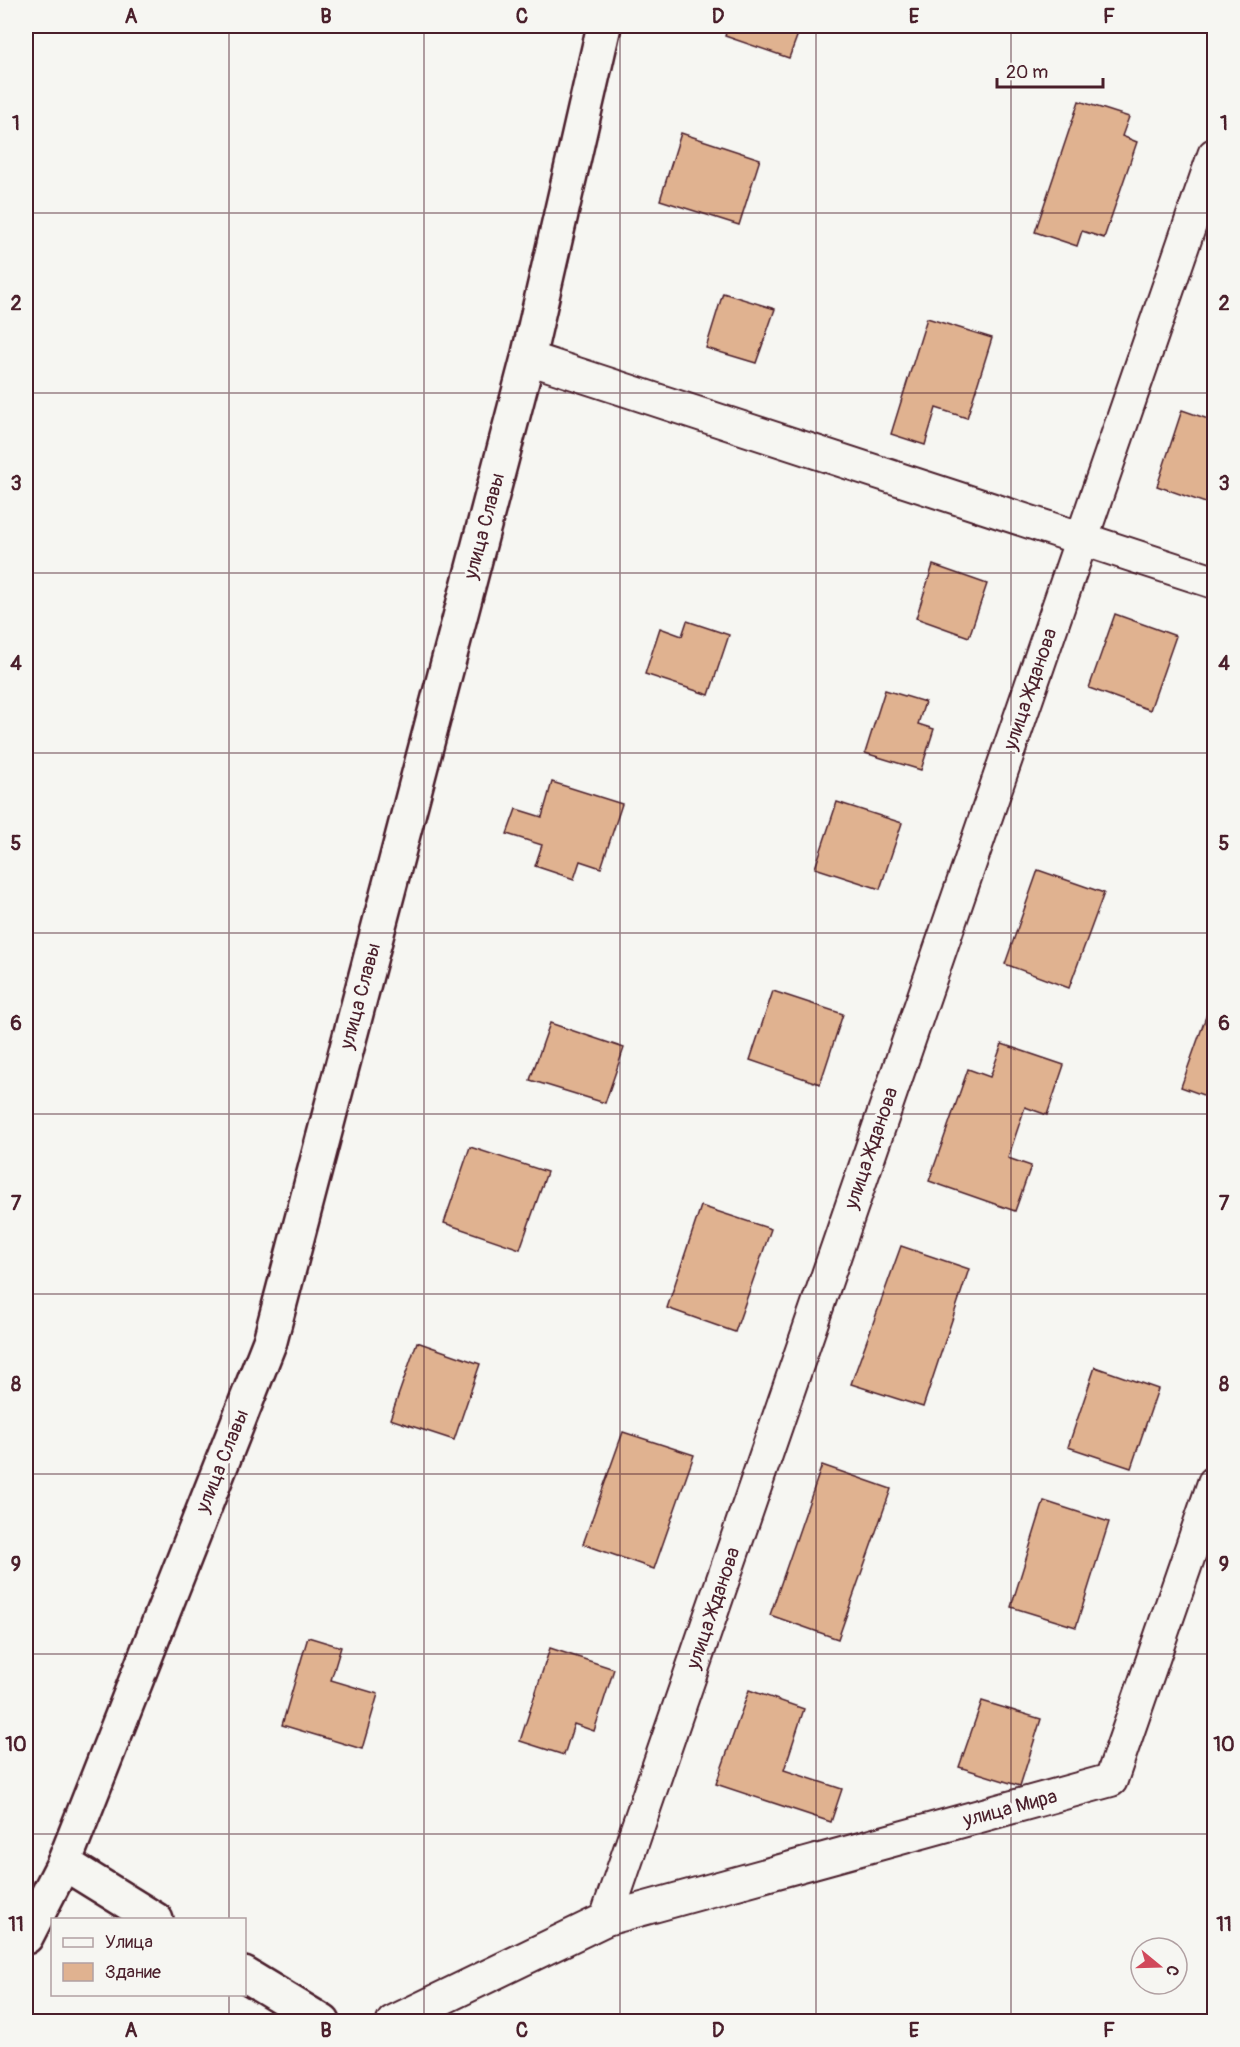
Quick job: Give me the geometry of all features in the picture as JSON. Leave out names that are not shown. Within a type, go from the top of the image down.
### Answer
[{"type":"main road","name":"улица Славы","points":[[26,1937],[64,1863],[270,1341],[528,358],[604,26]]},
{"type":"main road","points":[[64,1863],[153,1918]]},
{"type":"main road","points":[[246,1975],[323,2022]]},
{"type":"street","name":"улица Жданова","points":[[606,1919],[1215,154]]},
{"type":"street","points":[[528,358],[1215,582]]},
{"type":"street","name":"улица Мира","points":[[606,1919],[1111,1780],[1215,1483]]},
{"type":"street","points":[[393,2022],[606,1919]]},
{"type":"building","points":[[728,26],[801,26],[789,58],[725,36]]},
{"type":"building","points":[[1079,101],[1129,117],[1122,136],[1137,142],[1104,238],[1082,231],[1077,246],[1035,232]]},
{"type":"building","points":[[681,133],[760,159],[739,225],[660,200]]},
{"type":"building","points":[[723,293],[775,309],[756,363],[706,348]]},
{"type":"building","points":[[927,318],[992,338],[967,418],[936,408],[925,445],[891,434]]},
{"type":"building","points":[[1182,410],[1214,421],[1214,506],[1157,486]]},
{"type":"building","points":[[933,565],[987,584],[969,637],[916,618]]},
{"type":"building","points":[[1115,614],[1176,636],[1150,710],[1089,688]]},
{"type":"building","points":[[687,621],[729,635],[709,695],[645,674],[660,628],[682,636]]},
{"type":"building","points":[[885,690],[925,702],[918,724],[934,729],[921,770],[865,753]]},
{"type":"building","points":[[552,782],[622,804],[601,868],[580,861],[574,879],[535,866],[542,845],[507,834],[516,809],[542,817]]},
{"type":"building","points":[[837,802],[902,823],[880,889],[815,868]]},
{"type":"building","points":[[1038,870],[1104,893],[1069,988],[1005,964]]},
{"type":"building","points":[[773,991],[843,1014],[820,1084],[750,1060]]},
{"type":"building","points":[[1214,994],[1214,1099],[1181,1087]]},
{"type":"building","points":[[550,1023],[624,1048],[605,1103],[530,1080]]},
{"type":"building","points":[[1002,1044],[1064,1065],[1047,1115],[1025,1107],[1008,1158],[1031,1166],[1015,1211],[929,1181],[968,1069],[990,1077]]},
{"type":"building","points":[[470,1147],[547,1172],[520,1249],[444,1223]]},
{"type":"building","points":[[701,1206],[771,1229],[735,1332],[667,1308]]},
{"type":"building","points":[[901,1246],[969,1269],[923,1407],[851,1384]]},
{"type":"building","points":[[417,1342],[480,1364],[454,1440],[390,1419]]},
{"type":"building","points":[[1095,1367],[1158,1389],[1131,1468],[1068,1447]]},
{"type":"building","points":[[623,1432],[694,1455],[654,1569],[583,1544]]},
{"type":"building","points":[[822,1465],[891,1489],[838,1639],[770,1615]]},
{"type":"building","points":[[1044,1501],[1109,1522],[1076,1627],[1011,1607]]},
{"type":"building","points":[[308,1637],[341,1647],[331,1680],[378,1694],[362,1749],[282,1725]]},
{"type":"building","points":[[550,1648],[614,1669],[594,1731],[574,1724],[564,1755],[520,1741]]},
{"type":"building","points":[[749,1690],[804,1709],[784,1770],[842,1789],[831,1822],[716,1784]]},
{"type":"building","points":[[982,1701],[1041,1719],[1020,1786],[959,1767]]}]
